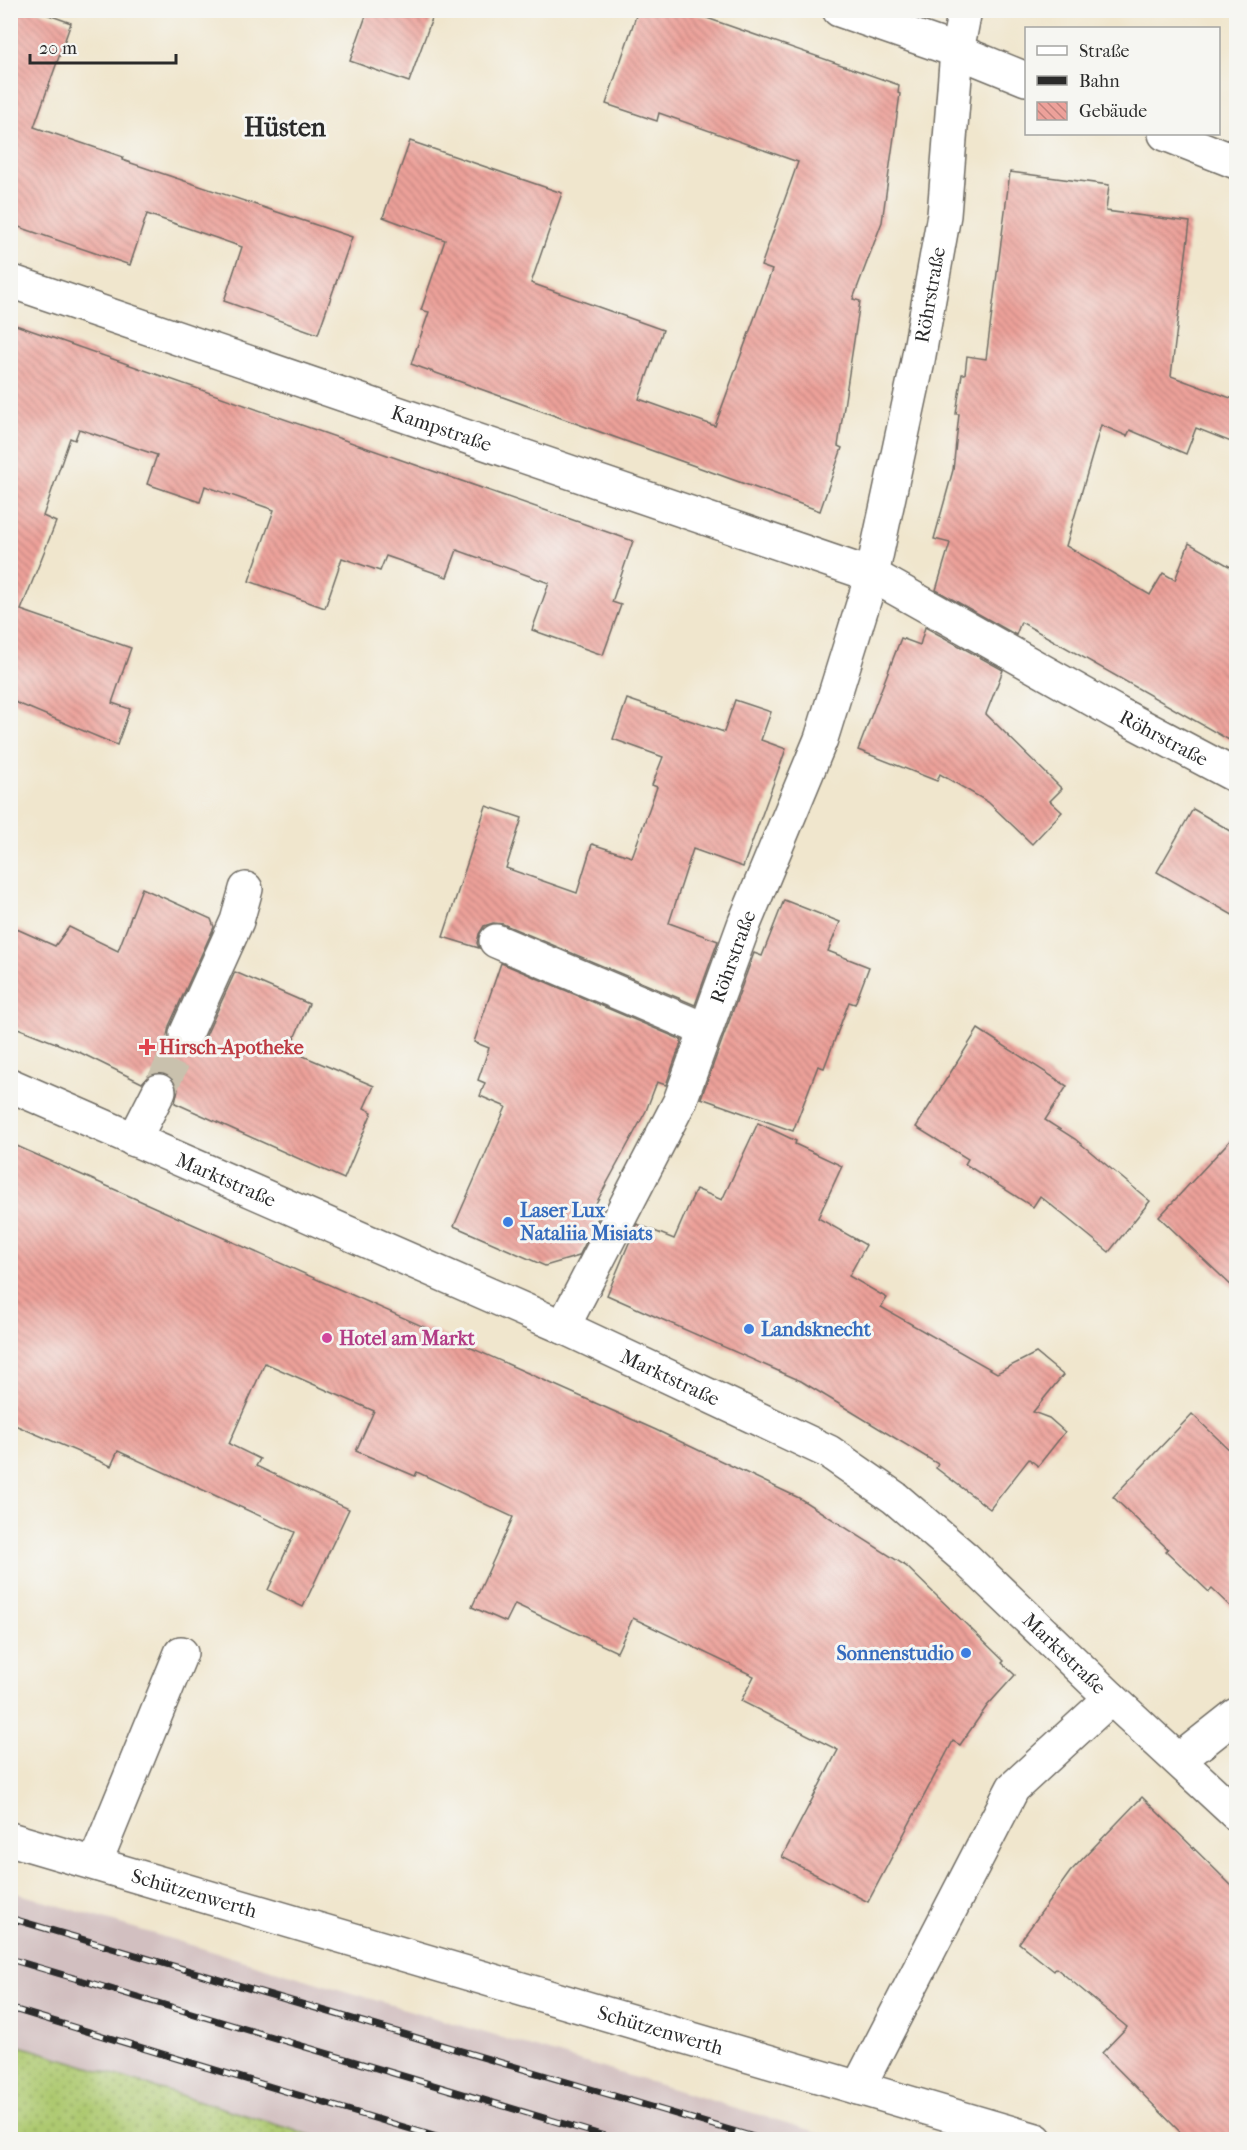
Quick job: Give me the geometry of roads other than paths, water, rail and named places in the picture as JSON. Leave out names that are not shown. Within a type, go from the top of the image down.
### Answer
[{"type":"street","points":[[839,10],[957,51],[1025,79]]},
{"type":"street","name":"Röhrstraße","points":[[563,1327],[681,1101],[745,922],[821,739],[872,575],[917,366],[944,215],[957,51],[964,10]]},
{"type":"street","points":[[1168,135],[1236,162]]},
{"type":"street","name":"Kampstraße","points":[[10,280],[872,575]]},
{"type":"street","name":"Röhrstraße","points":[[872,575],[1117,713],[1236,776]]},
{"type":"street","points":[[186,1034],[237,921],[246,890]]},
{"type":"street","points":[[496,941],[706,1030]]},
{"type":"street","name":"Marktstraße","points":[[10,1085],[563,1327],[829,1452],[895,1498],[965,1558],[1236,1814]]},
{"type":"street","points":[[134,1140],[159,1091]]},
{"type":"street","points":[[95,1863],[181,1653]]},
{"type":"street","points":[[858,2088],[1013,1788],[1111,1698]]},
{"type":"street","points":[[1179,1760],[1236,1715]]},
{"type":"street","name":"Schützenwerth","points":[[10,1839],[1036,2139]]},
{"type":"tunnel","points":[[159,1091],[186,1034]]},
{"type":"railway","points":[[10,1918],[764,2140]]},
{"type":"railway","points":[[10,1959],[618,2140]]},
{"type":"railway","points":[[10,2008],[447,2140]]},
{"type":"place","name":"Hirsch-Apotheke","points":[[147,1047]]},
{"type":"place","name":"Laser Lux Nataliia Misiats","points":[[508,1222]]},
{"type":"place","name":"Landsknecht","points":[[749,1329]]},
{"type":"place","name":"Hotel am Markt","points":[[327,1338]]},
{"type":"place","name":"Sonnenstudio","points":[[966,1653]]},
{"type":"district","name":"Hüsten","points":[[285,127]]}]
